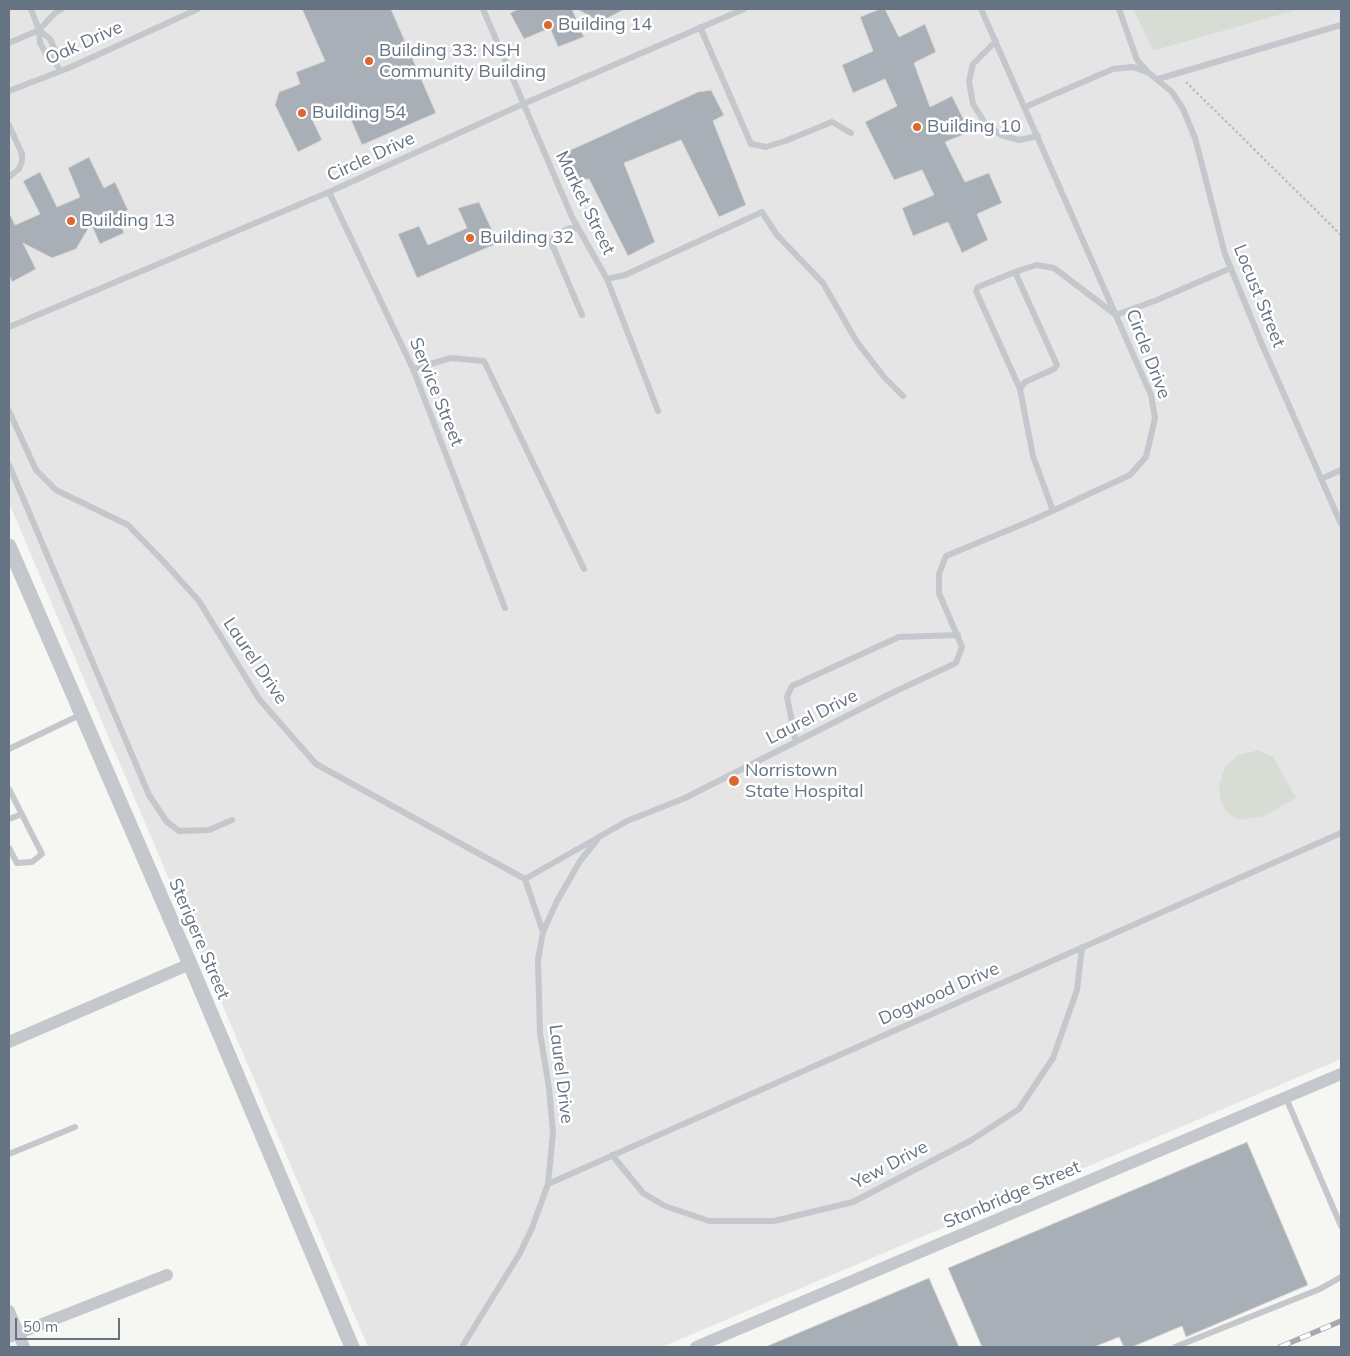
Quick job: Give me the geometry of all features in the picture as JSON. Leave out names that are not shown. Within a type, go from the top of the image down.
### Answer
[{"type":"street","name":"Sterigere Street","points":[[9,546],[190,964],[352,1347]]},
{"type":"street","points":[[9,1042],[190,964]]},
{"type":"street","name":"Stanbridge Street","points":[[696,1347],[718,1343],[1341,1074]]},
{"type":"street","points":[[13,1335],[167,1275]]},
{"type":"street","points":[[9,1311],[13,1335],[24,1347]]},
{"type":"lane","points":[[31,9],[39,30],[40,43],[43,50],[47,56],[54,58]]},
{"type":"lane","points":[[9,43],[39,30],[62,9]]},
{"type":"lane","name":"Oak Drive","points":[[9,91],[60,71],[198,9]]},
{"type":"lane","name":"Market Street","points":[[483,9],[578,229],[607,279],[658,411]]},
{"type":"lane","name":"Circle Drive","points":[[9,326],[329,192],[523,104],[744,9]]},
{"type":"lane","name":"Circle Drive","points":[[956,663],[962,647],[939,593],[939,574],[946,556],[1053,511],[1130,475],[1146,457],[1155,418],[1151,395],[981,9]]},
{"type":"lane","points":[[1119,9],[1137,60],[1149,73]]},
{"type":"lane","points":[[1158,79],[1341,25]]},
{"type":"lane","points":[[700,27],[751,144],[766,147],[832,122],[851,133]]},
{"type":"lane","points":[[39,30],[50,39],[56,52],[54,58],[60,71]]},
{"type":"lane","points":[[996,41],[973,64],[969,81],[973,104],[985,123],[1002,135],[1019,140],[1038,136]]},
{"type":"lane","points":[[1025,107],[1113,69],[1133,67],[1149,73]]},
{"type":"lane","name":"Locust Street","points":[[1149,73],[1172,92],[1183,109],[1195,138],[1215,218],[1231,268],[1341,524]]},
{"type":"lane","points":[[9,125],[22,154],[22,161],[19,168],[9,177]]},
{"type":"lane","name":"Service Street","points":[[329,192],[413,369],[505,608]]},
{"type":"lane","points":[[607,279],[625,275],[762,212],[777,236],[823,283],[857,342],[884,377],[903,396]]},
{"type":"lane","points":[[578,229],[570,228],[555,236],[551,242],[582,315]]},
{"type":"lane","points":[[1053,511],[1033,456],[1020,389],[976,292],[978,287],[1036,264],[1054,268],[1116,315],[1157,300],[1231,268]]},
{"type":"lane","points":[[1015,272],[1057,365],[1054,369],[1025,382],[1020,389]]},
{"type":"lane","points":[[413,369],[450,358],[484,362],[584,569]]},
{"type":"lane","name":"Laurel Drive","points":[[9,411],[36,470],[56,490],[128,525],[164,562],[198,601],[259,700],[316,764],[525,879],[543,932]]},
{"type":"lane","points":[[9,466],[150,795],[167,822],[179,831],[209,830],[232,820]]},
{"type":"lane","points":[[1321,479],[1341,470]]},
{"type":"lane","points":[[796,742],[787,697],[792,686],[899,637],[958,635]]},
{"type":"lane","name":"Laurel Drive","points":[[525,879],[627,821],[685,798],[894,692],[956,663]]},
{"type":"lane","points":[[9,749],[82,714]]},
{"type":"lane","points":[[9,789],[42,854],[32,862],[17,863],[9,848]]},
{"type":"lane","points":[[9,819],[22,814]]},
{"type":"lane","name":"Dogwood Drive","points":[[548,1184],[1341,832]]},
{"type":"lane","name":"Laurel Drive","points":[[462,1347],[520,1253],[532,1228],[548,1184],[553,1133],[550,1088],[540,1034],[537,988],[538,960],[543,932],[580,861],[600,836]]},
{"type":"lane","name":"Yew Drive","points":[[612,1155],[644,1193],[665,1206],[709,1221],[774,1221],[853,1202],[970,1140],[1019,1109],[1053,1058],[1077,990],[1082,947]]},
{"type":"lane","points":[[1286,1098],[1341,1226]]},
{"type":"lane","points":[[9,1154],[75,1127]]},
{"type":"lane","points":[[1175,1347],[1320,1289],[1341,1277]]},
{"type":"path","points":[[1177,74],[1275,167],[1341,234]]},
{"type":"shaded area","name":"Norristown State Hospital","points":[[9,9],[1133,9],[1153,51],[1301,9],[1341,9],[1341,1059],[662,1347],[368,1347],[9,503]]},
{"type":"shaded area","points":[[1133,9],[1301,9],[1153,51]]},
{"type":"shaded area","points":[[1258,750],[1273,757],[1296,798],[1264,816],[1239,820],[1225,811],[1220,797],[1219,786],[1225,767],[1237,756]]},
{"type":"building","name":"Building 33: NSH Community Building","points":[[302,9],[391,9],[436,113],[362,145],[344,104],[312,119],[322,140],[298,152],[275,105],[279,92],[300,84],[296,72],[325,61]]},
{"type":"building","name":"Building 14","points":[[518,9],[572,9],[584,37],[558,47],[550,28],[524,39],[510,13]]},
{"type":"building","points":[[577,9],[625,9],[600,22]]},
{"type":"building","name":"Building 10","points":[[880,9],[885,9],[899,37],[925,24],[936,52],[914,63],[930,107],[952,96],[970,132],[945,142],[965,182],[989,173],[1002,203],[977,214],[988,240],[962,253],[948,222],[913,236],[902,208],[934,195],[922,170],[894,180],[865,122],[897,106],[885,79],[853,93],[842,65],[873,51],[860,17]]},
{"type":"building","points":[[711,90],[724,115],[713,121],[746,205],[719,217],[681,140],[624,163],[655,242],[628,256],[589,179],[575,180],[564,153],[698,92]]},
{"type":"building","name":"Building 13","points":[[89,157],[104,188],[115,182],[128,210],[117,216],[124,233],[100,244],[91,224],[76,249],[52,258],[23,243],[36,269],[12,282],[9,275],[9,212],[15,225],[40,214],[23,181],[40,172],[57,207],[80,197],[68,168]]},
{"type":"building","name":"Building 32","points":[[479,202],[498,243],[417,278],[398,234],[419,226],[428,245],[467,228],[458,208]]},
{"type":"building","points":[[1247,1142],[1308,1285],[1186,1337],[1182,1326],[1132,1347],[1124,1347],[1119,1337],[1094,1347],[982,1347],[948,1268]]},
{"type":"building","points":[[929,1278],[959,1347],[765,1347]]},
{"type":"railway","points":[[1280,1347],[1341,1321]]},
{"type":"place","name":"Building 14","points":[[548,25]]},
{"type":"place","name":"Building 33: NSH Community Building","points":[[369,61]]},
{"type":"place","name":"Building 54","points":[[302,113]]},
{"type":"place","name":"Building 10","points":[[917,127]]},
{"type":"place","name":"Building 13","points":[[71,221]]},
{"type":"place","name":"Building 32","points":[[470,238]]},
{"type":"place","name":"Norristown State Hospital","points":[[734,781]]}]
